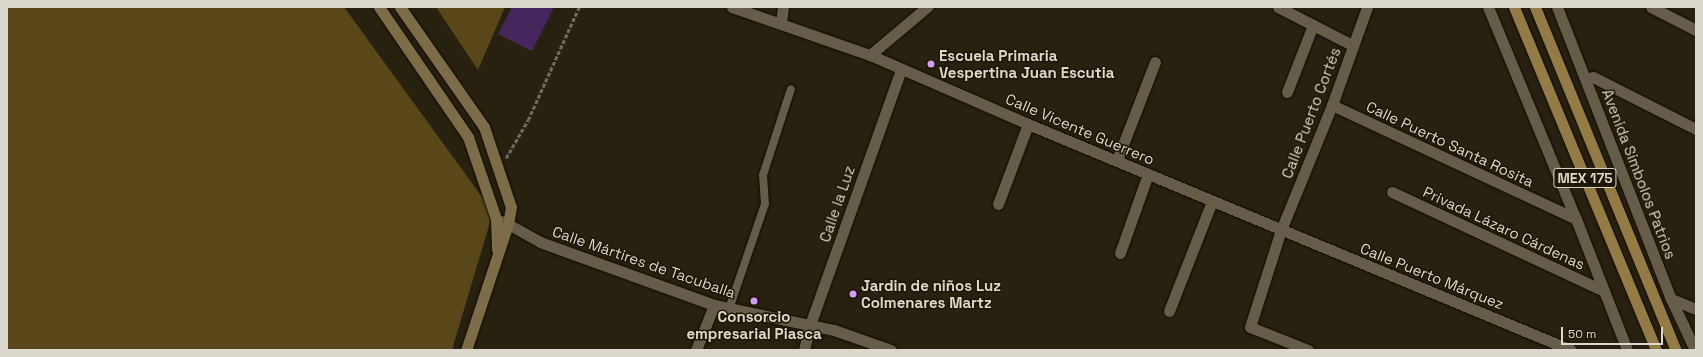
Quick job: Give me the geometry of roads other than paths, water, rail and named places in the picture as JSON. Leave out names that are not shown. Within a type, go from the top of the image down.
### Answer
[{"type":"main road","points":[[400,7],[484,128],[512,207],[508,224],[466,350]]},
{"type":"main road","name":"MEX 175","points":[[1514,7],[1656,350]]},
{"type":"main road","name":"Avenida Símbolos Patrios","points":[[1535,7],[1676,350]]},
{"type":"main road","points":[[383,9],[468,137],[496,219],[497,255]]},
{"type":"street","name":"Calle Vicente Guerrero","points":[[732,7],[870,55],[1028,124],[1281,230]]},
{"type":"street","points":[[781,23],[783,7]]},
{"type":"street","points":[[870,55],[927,7]]},
{"type":"street","points":[[1278,7],[1352,45]]},
{"type":"street","name":"Calle Puerto Cortés","points":[[1308,350],[1250,327],[1281,230],[1332,105],[1352,45],[1367,7]]},
{"type":"street","points":[[1488,7],[1576,219],[1627,350]]},
{"type":"street","name":"Avenida Símbolos Patrios","points":[[1557,7],[1671,299],[1695,350]]},
{"type":"street","points":[[1652,7],[1696,30]]},
{"type":"street","points":[[1287,92],[1313,25]]},
{"type":"street","points":[[1117,160],[1155,62]]},
{"type":"street","name":"Calle la Luz","points":[[804,350],[810,326],[901,69]]},
{"type":"street","points":[[1586,79],[1593,77],[1696,128]]},
{"type":"street","name":"Calle Puerto Santa Rosita","points":[[1332,105],[1576,219]]},
{"type":"street","points":[[998,204],[1028,124]]},
{"type":"street","points":[[1120,253],[1148,174]]},
{"type":"street","name":"Privada Lázaro Cárdenas","points":[[1392,192],[1604,291]]},
{"type":"street","points":[[1169,311],[1212,201]]},
{"type":"street","name":"Calle Mártires de Tacuballa","points":[[496,219],[540,242],[714,305],[834,330],[891,350]]},
{"type":"street","name":"Calle Puerto Márquez","points":[[1281,230],[1571,350]]},
{"type":"street","points":[[1671,299],[1696,309]]},
{"type":"street","points":[[696,350],[714,305]]},
{"type":"lane","points":[[729,309],[765,204],[762,175],[791,89]]},
{"type":"place","name":"Escuela Primaria Vespertina Juan Escutia","points":[[931,64]]},
{"type":"place","name":"Jardin de niños Luz Colmenares Martz","points":[[853,294]]},
{"type":"place","name":"Consorcio empresarial Piasca","points":[[754,301]]}]
